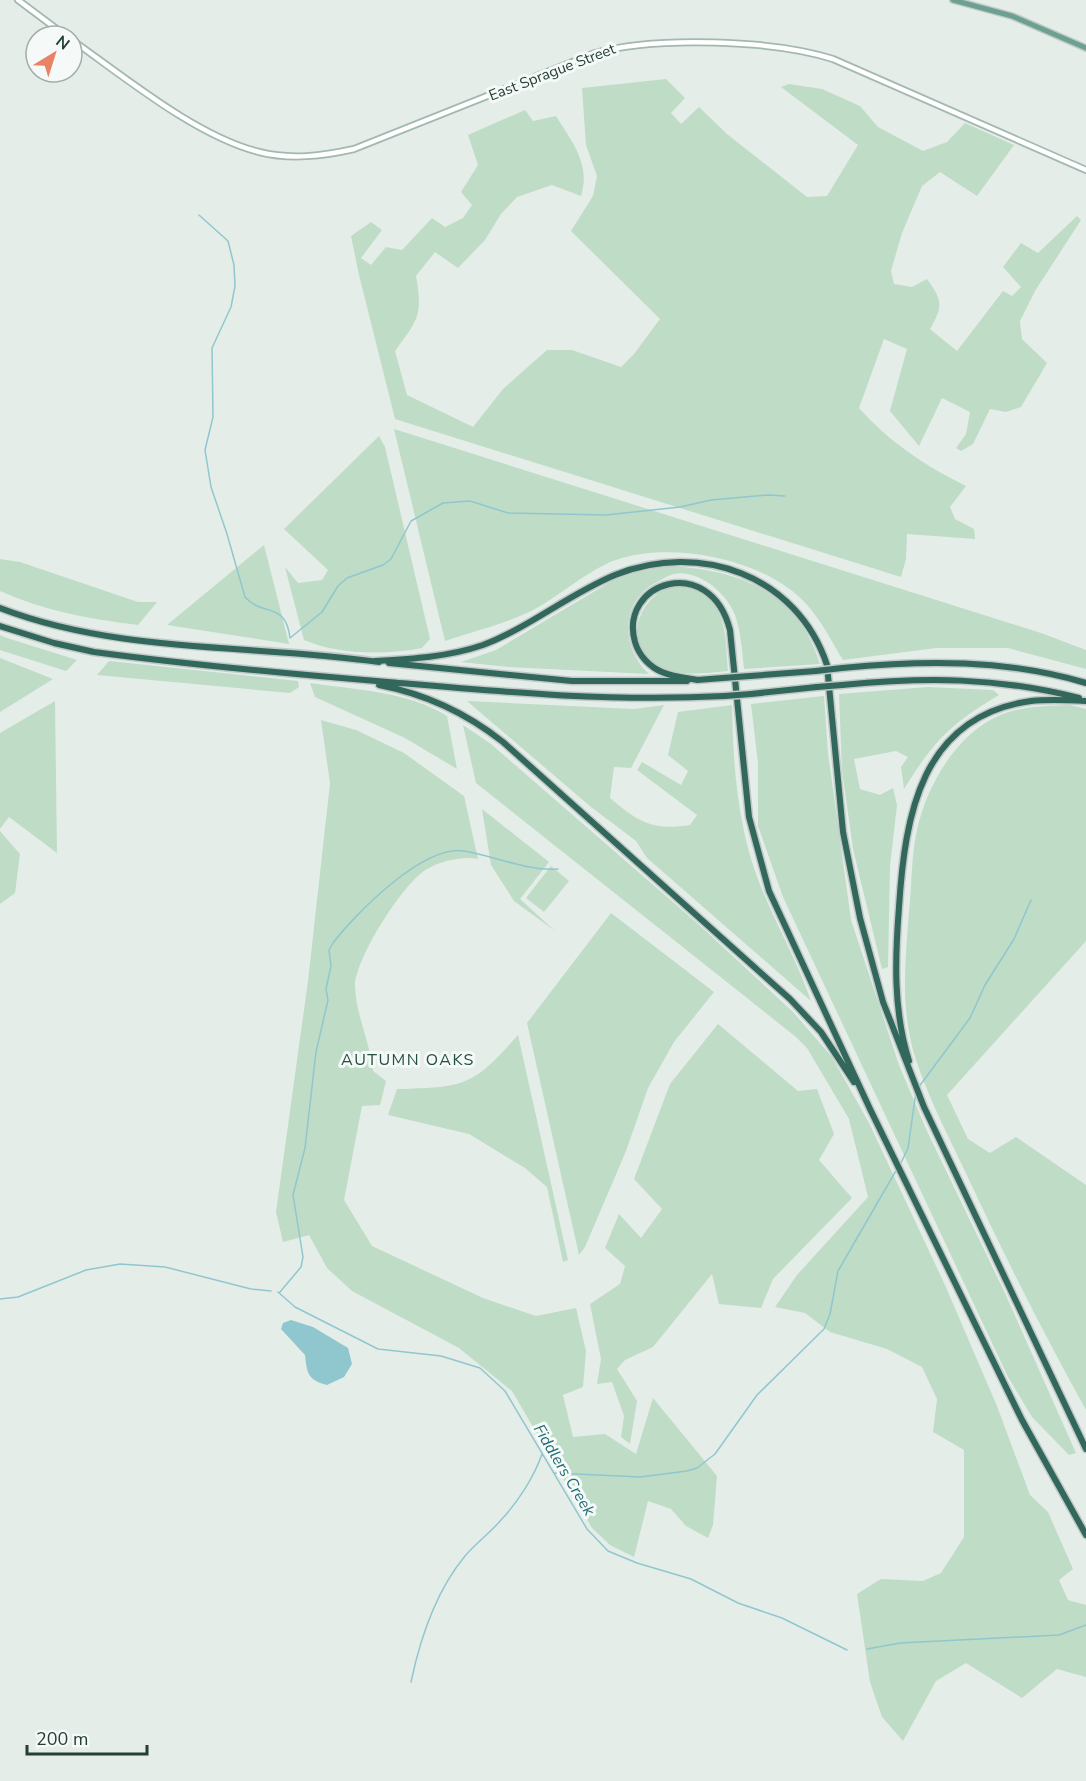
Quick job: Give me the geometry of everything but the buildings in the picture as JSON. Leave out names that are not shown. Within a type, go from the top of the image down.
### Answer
[{"type":"highway","points":[[375,661],[440,656],[480,645],[519,628],[605,580],[656,564],[690,563],[725,568],[751,577],[782,595],[807,621],[826,665],[843,832],[860,918],[883,1002],[924,1107],[1086,1449]]},
{"type":"highway","points":[[698,680],[660,672],[645,660],[637,647],[633,624],[637,610],[644,599],[661,586],[681,583],[699,586],[711,594],[725,613],[730,630],[746,799],[759,865],[780,918],[870,1109],[1022,1420],[1086,1535]]},
{"type":"highway","points":[[0,608],[83,632],[550,680],[623,682],[698,680],[914,662],[970,662],[1049,673],[1086,683]]},
{"type":"highway","points":[[0,626],[54,643],[94,652],[346,679],[572,698],[653,699],[725,696],[904,679],[967,679],[1041,689],[1086,701]]},
{"type":"highway","points":[[346,679],[435,700],[467,716],[503,742],[790,999],[834,1049],[870,1109]]},
{"type":"highway","points":[[924,1107],[904,1045],[896,965],[905,842],[917,792],[940,753],[962,731],[982,717],[1029,701],[1086,701]]},
{"type":"main road","points":[[953,0],[1012,16],[1086,48]]},
{"type":"street","points":[[18,0],[50,24]]},
{"type":"street","name":"East Sprague Street","points":[[84,48],[208,131],[239,145],[275,155],[312,156],[354,149],[596,53],[626,45],[673,44],[789,48],[833,59],[1086,170]]},
{"type":"green space","points":[[666,79],[685,98],[671,113],[681,124],[699,107],[727,134],[807,197],[827,196],[858,145],[781,87],[789,84],[822,89],[860,106],[878,127],[923,151],[947,142],[965,123],[1014,145],[977,196],[940,172],[922,186],[902,233],[891,271],[894,284],[912,287],[927,279],[936,293],[939,304],[937,315],[930,329],[957,351],[1003,291],[1012,296],[1021,287],[1003,267],[1021,243],[1038,253],[1077,216],[1081,220],[1035,291],[1020,321],[1022,339],[1047,363],[1021,407],[1006,412],[990,409],[973,444],[961,451],[956,448],[966,434],[970,412],[942,398],[919,446],[890,411],[907,349],[884,339],[859,408],[882,431],[909,452],[966,486],[950,507],[955,519],[974,529],[975,539],[907,534],[906,559],[901,577],[395,419],[351,236],[371,222],[382,230],[361,258],[371,265],[386,247],[402,250],[432,218],[445,227],[463,218],[472,205],[461,192],[478,165],[468,135],[525,110],[533,121],[556,116],[574,144],[582,163],[584,174],[581,196],[552,185],[517,197],[501,214],[485,240],[458,268],[435,252],[416,276],[419,300],[417,316],[395,351],[407,395],[473,427],[503,389],[547,350],[572,350],[621,367],[634,354],[660,319],[571,231],[593,196],[597,176],[586,145],[582,88]]},
{"type":"green space","points":[[394,429],[1041,633],[1086,650],[1086,669],[1008,648],[936,648],[843,660],[808,606],[791,590],[747,566],[695,554],[669,552],[644,554],[610,562],[527,613],[445,641]]},
{"type":"green space","points":[[379,436],[385,447],[430,639],[422,648],[393,652],[332,649],[304,640],[285,567],[298,583],[322,580],[328,570],[284,529]]},
{"type":"green space","points":[[264,545],[289,644],[167,625]]},
{"type":"green space","points":[[0,559],[20,562],[138,602],[157,602],[138,625],[51,609],[0,591]]},
{"type":"green space","points":[[670,566],[720,573],[763,589],[781,602],[797,619],[810,639],[820,664],[744,669],[739,628],[731,607],[719,591],[710,584],[693,575],[683,573],[670,575],[645,590],[631,612],[628,625],[629,638],[633,651],[649,674],[508,667],[461,662],[496,650],[612,581],[636,572]]},
{"type":"green space","points":[[677,585],[706,597],[714,605],[724,628],[728,671],[694,673],[668,670],[648,658],[640,647],[637,635],[638,622],[643,610],[663,590]]},
{"type":"green space","points":[[0,635],[77,660],[66,671],[0,650]]},
{"type":"green space","points":[[0,658],[53,679],[0,712]]},
{"type":"green space","points":[[109,661],[298,681],[299,687],[290,693],[97,675]]},
{"type":"green space","points":[[310,683],[398,696],[447,716],[457,769],[405,738],[315,697]]},
{"type":"green space","points":[[928,687],[993,690],[999,695],[968,715],[944,735],[904,789],[901,767],[908,757],[896,751],[854,759],[860,789],[880,795],[893,788],[897,805],[890,866],[888,967],[882,969],[853,849],[842,770],[839,694]]},
{"type":"green space","points":[[824,696],[828,753],[851,920],[899,1065],[926,1129],[1004,1291],[1076,1453],[1069,1455],[1032,1417],[1008,1377],[783,897],[758,826],[758,763],[751,704]]},
{"type":"green space","points":[[55,701],[57,853],[9,817],[0,829],[0,733]]},
{"type":"green space","points":[[467,701],[634,709],[664,705],[631,768],[614,767],[610,798],[638,819],[666,827],[690,825],[697,815],[637,770],[642,762],[681,785],[688,771],[668,755],[678,712],[732,705],[737,791],[744,833],[762,890],[811,1001],[647,858],[636,841],[591,807]]},
{"type":"green space","points":[[1070,705],[1086,709],[1086,941],[947,1095],[968,1139],[990,1153],[1016,1137],[1086,1185],[1086,1410],[1012,1270],[928,1091],[911,1041],[905,986],[915,840],[921,814],[935,781],[954,751],[966,738],[994,718],[1022,709]]},
{"type":"green space","points":[[321,720],[356,730],[404,753],[464,796],[478,859],[446,861],[419,875],[395,903],[363,958],[357,974],[356,997],[373,1071],[386,1081],[380,1105],[362,1106],[344,1200],[372,1246],[483,1298],[536,1316],[576,1308],[586,1351],[583,1387],[563,1395],[573,1437],[605,1434],[636,1454],[653,1398],[717,1476],[713,1525],[708,1538],[686,1526],[671,1509],[648,1501],[634,1557],[610,1545],[592,1528],[512,1391],[459,1348],[352,1291],[327,1268],[309,1235],[283,1242],[276,1212],[308,981],[330,783]]},
{"type":"green space","points":[[463,725],[491,744],[697,923],[793,1012],[832,1057],[869,1123],[945,1285],[997,1406],[1030,1495],[1048,1512],[1073,1569],[1059,1580],[1068,1600],[1086,1605],[1086,1677],[1057,1669],[1022,1698],[966,1663],[936,1681],[903,1741],[882,1717],[870,1682],[857,1594],[881,1579],[923,1581],[941,1573],[964,1537],[964,1450],[933,1432],[937,1399],[922,1367],[887,1349],[830,1332],[805,1313],[775,1307],[797,1275],[868,1197],[849,1119],[807,1048],[796,1037],[476,783]]},
{"type":"green space","points":[[482,809],[549,862],[520,899],[555,931],[514,901],[491,865]]},
{"type":"green space","points":[[0,831],[20,854],[15,893],[0,904]]},
{"type":"green space","points":[[551,866],[569,881],[544,912],[526,898]]},
{"type":"green space","points":[[611,913],[714,992],[674,1042],[648,1088],[626,1151],[585,1247],[579,1255],[527,1023]]},
{"type":"green space","points":[[718,1024],[798,1091],[817,1089],[834,1134],[819,1160],[852,1198],[773,1279],[761,1308],[719,1304],[712,1274],[653,1347],[625,1360],[617,1369],[637,1401],[630,1444],[621,1437],[624,1416],[612,1382],[597,1384],[601,1359],[590,1304],[620,1284],[625,1266],[605,1248],[619,1214],[641,1238],[662,1209],[634,1179],[670,1084]]},
{"type":"green space","points":[[518,1035],[568,1260],[563,1262],[547,1187],[525,1168],[469,1134],[388,1115],[397,1089],[438,1087],[466,1081],[489,1065]]},
{"type":"water","points":[[291,1320],[313,1327],[348,1348],[352,1364],[344,1377],[327,1385],[312,1378],[305,1355],[281,1329],[283,1323]]},
{"type":"waterway","points":[[199,215],[228,241],[234,265],[235,286],[231,307],[212,348],[213,417],[205,450],[211,487],[245,597],[259,607],[272,611],[284,619],[290,638],[322,612],[338,586],[347,578],[383,565],[391,559],[411,521],[443,503],[470,501],[508,513],[606,515],[680,507],[711,500],[768,495],[785,496]]},
{"type":"waterway","points":[[280,1292],[301,1267],[303,1257],[293,1195],[305,1148],[316,1052],[328,1000],[326,989],[331,966],[329,950],[333,943],[357,915],[392,883],[429,859],[448,852],[464,851],[522,866],[558,869]]},
{"type":"waterway","points":[[918,1088],[970,1018],[985,985],[1014,939],[1031,900]]},
{"type":"waterway","points":[[900,1165],[908,1148],[916,1092]]},
{"type":"waterway","points":[[555,1473],[640,1477],[697,1468],[715,1454],[757,1395],[824,1329],[830,1314],[838,1271],[897,1169]]},
{"type":"waterway","name":"Fiddlers Creek","points":[[0,1299],[18,1297],[86,1270],[120,1264],[165,1267],[251,1289],[271,1291]]},
{"type":"waterway","name":"Fiddlers Creek","points":[[278,1292],[295,1307],[378,1349],[441,1356],[480,1368],[505,1391],[587,1529],[608,1551],[637,1563],[691,1579],[738,1603],[782,1618],[847,1650]]},
{"type":"waterway","points":[[411,1682],[424,1632],[446,1584],[465,1556],[497,1525],[525,1489],[542,1454]]},
{"type":"waterway","name":"Fiddlers Creek","points":[[867,1649],[900,1643],[1059,1635],[1086,1625]]},
{"type":"district","name":"AUTUMN OAKS","points":[[408,1060]]}]
